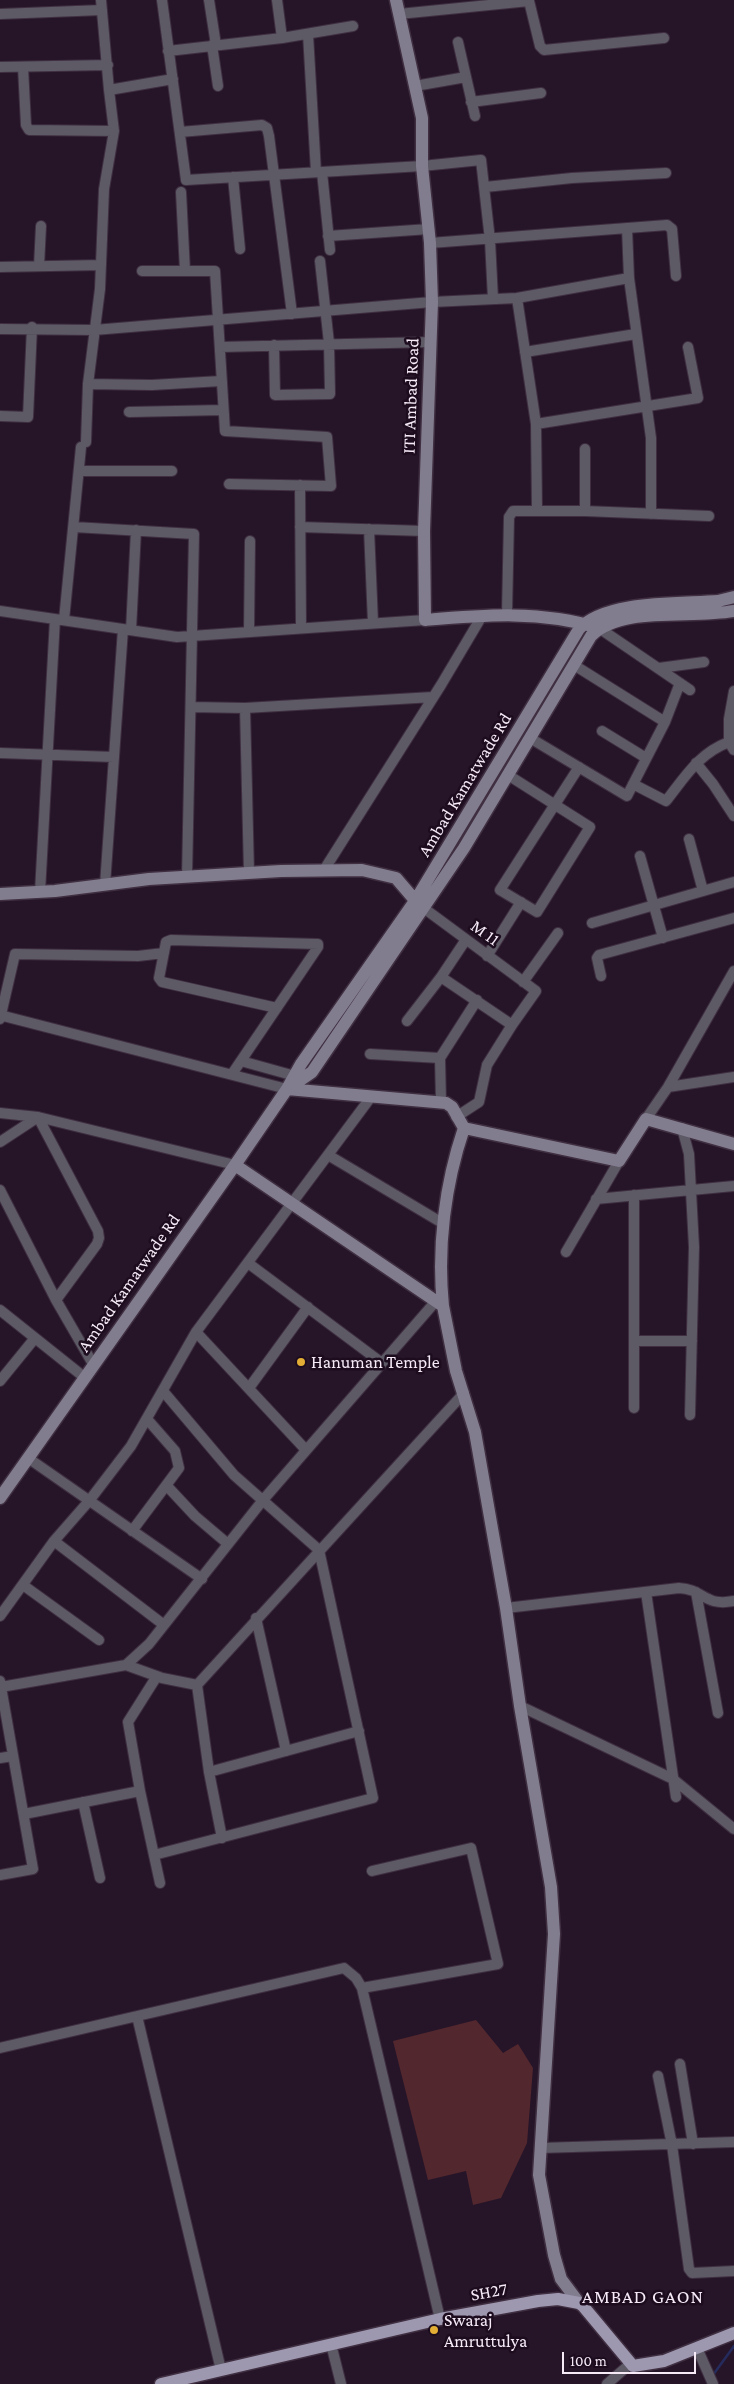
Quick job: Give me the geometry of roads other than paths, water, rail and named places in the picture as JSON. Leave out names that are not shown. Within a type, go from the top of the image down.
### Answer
[{"type":"main road","name":"SH27","points":[[161,2384],[440,2319],[558,2299],[579,2303]]},
{"type":"main road","points":[[579,2303],[600,2323],[630,2364],[639,2367],[697,2348],[734,2332]]},
{"type":"street","points":[[162,0],[186,180],[422,166],[481,160],[490,240],[493,299]]},
{"type":"street","points":[[209,0],[218,86]]},
{"type":"street","points":[[277,0],[282,38]]},
{"type":"street","name":"ITI Ambad Road","points":[[396,0],[422,118],[422,166],[430,243],[432,302],[424,531],[424,620]]},
{"type":"street","points":[[399,14],[531,0],[540,46],[544,50],[664,38]]},
{"type":"street","points":[[0,14],[102,5],[114,131],[104,189],[101,265],[88,384],[84,444],[60,620],[48,754],[40,892]]},
{"type":"street","points":[[168,51],[282,38],[353,26]]},
{"type":"street","points":[[308,34],[319,172],[330,250]]},
{"type":"street","points":[[458,42],[475,116]]},
{"type":"street","points":[[0,67],[108,65]]},
{"type":"street","points":[[23,67],[26,125],[29,130],[114,131]]},
{"type":"street","points":[[415,86],[466,77]]},
{"type":"street","points":[[109,90],[173,79]]},
{"type":"street","points":[[472,102],[541,94]]},
{"type":"street","points":[[180,132],[262,125],[266,128],[269,136],[292,314]]},
{"type":"street","points":[[485,186],[572,178],[666,173]]},
{"type":"street","points":[[233,177],[240,249]]},
{"type":"street","points":[[181,192],[186,270]]},
{"type":"street","points":[[430,243],[490,240],[668,225],[671,227],[676,276]]},
{"type":"street","points":[[39,266],[41,226]]},
{"type":"street","points":[[627,228],[629,278],[651,438],[650,514]]},
{"type":"street","points":[[328,236],[429,229]]},
{"type":"street","points":[[274,345],[275,395],[330,394],[329,343],[320,261]]},
{"type":"street","points":[[0,267],[101,265]]},
{"type":"street","points":[[142,271],[215,271],[225,431],[327,437],[331,486],[230,484]]},
{"type":"street","points":[[0,328],[94,330],[326,310],[517,298],[629,278]]},
{"type":"street","points":[[517,298],[536,424],[537,510]]},
{"type":"street","points":[[0,416],[28,417],[32,328]]},
{"type":"street","points":[[525,352],[636,334]]},
{"type":"street","points":[[220,347],[431,342]]},
{"type":"street","points":[[536,424],[698,398],[688,347]]},
{"type":"street","points":[[88,384],[221,381]]},
{"type":"street","points":[[129,412],[223,410]]},
{"type":"street","points":[[585,450],[585,511]]},
{"type":"street","points":[[79,471],[172,471]]},
{"type":"street","points":[[300,485],[301,627]]},
{"type":"street","points":[[507,614],[509,517],[513,511],[585,511],[709,516]]},
{"type":"street","points":[[74,527],[194,534],[187,877]]},
{"type":"street","points":[[300,527],[424,531]]},
{"type":"street","points":[[369,529],[373,623]]},
{"type":"street","points":[[105,885],[114,757],[136,530]]},
{"type":"street","points":[[249,632],[250,541]]},
{"type":"street","points":[[599,628],[624,613],[734,598]]},
{"type":"street","points":[[0,610],[177,637],[507,614],[543,616],[584,623],[599,628],[690,690]]},
{"type":"street","points":[[584,623],[602,614],[734,611]]},
{"type":"street","points":[[324,870],[482,616]]},
{"type":"street","name":"Ambad Kamatwade Rd","points":[[2,1490],[28,1458],[235,1165],[295,1076],[420,905],[574,636],[584,623]]},
{"type":"street","name":"Ambad Kamatwade Rd","points":[[287,1090],[312,1072],[420,905],[508,775],[591,636],[599,628]]},
{"type":"street","points":[[659,668],[704,662]]},
{"type":"street","points":[[574,665],[665,722]]},
{"type":"street","points":[[530,738],[627,796],[665,722],[680,683]]},
{"type":"street","points":[[633,784],[666,801],[696,764],[713,748],[731,746],[729,719],[734,691]]},
{"type":"street","points":[[191,707],[245,708],[433,697]]},
{"type":"street","points":[[245,708],[249,873]]},
{"type":"street","points":[[602,731],[646,758]]},
{"type":"street","points":[[0,753],[114,757]]},
{"type":"street","points":[[696,764],[713,784],[734,816]]},
{"type":"street","points":[[508,775],[556,806],[590,828],[537,912],[500,890],[556,806],[579,768]]},
{"type":"street","points":[[689,839],[703,891]]},
{"type":"street","points":[[640,856],[663,938]]},
{"type":"street","points":[[0,894],[40,892],[187,877],[324,870],[362,870],[396,878],[420,905]]},
{"type":"street","points":[[592,923],[734,882]]},
{"type":"street","points":[[487,956],[521,902]]},
{"type":"street","name":"M 11","points":[[420,905],[465,941],[536,991],[512,1025]]},
{"type":"street","points":[[601,976],[598,956],[734,918]]},
{"type":"street","points":[[523,982],[558,933]]},
{"type":"street","points":[[232,1074],[277,1008],[318,947],[315,942],[171,940],[166,942],[159,978],[162,982],[277,1008]]},
{"type":"street","points":[[407,1021],[441,977],[465,941]]},
{"type":"street","points":[[164,953],[138,956],[15,954],[0,1017],[232,1074],[287,1090],[441,1102],[452,1107],[464,1128],[619,1161]]},
{"type":"street","points":[[566,1252],[619,1161],[668,1087],[734,971]]},
{"type":"street","points":[[441,977],[512,1025],[487,1065],[478,1102],[456,1117]]},
{"type":"street","points":[[441,1102],[440,1058],[477,1000]]},
{"type":"street","points":[[370,1054],[440,1058]]},
{"type":"street","points":[[241,1061],[295,1076]]},
{"type":"street","points":[[668,1087],[734,1078]]},
{"type":"street","points":[[0,1616],[54,1541],[89,1501],[131,1446],[196,1332],[371,1097]]},
{"type":"street","points":[[0,1113],[38,1118],[235,1165],[439,1304]]},
{"type":"street","points":[[0,1142],[38,1118]]},
{"type":"street","points":[[38,1118],[98,1231],[99,1238],[97,1244],[56,1300]]},
{"type":"street","points":[[646,1119],[734,1144]]},
{"type":"street","points":[[464,1128],[452,1169],[444,1224],[440,1263],[439,1304],[456,1372],[475,1432],[506,1608],[520,1706],[551,1887],[554,1918],[540,2148],[541,2187],[550,2238],[561,2279],[579,2303]]},
{"type":"street","points":[[682,1128],[688,1149],[694,1273],[690,1415]]},
{"type":"street","points":[[328,1155],[444,1224]]},
{"type":"street","points":[[596,1199],[734,1186]]},
{"type":"street","points":[[0,1190],[56,1300],[93,1364]]},
{"type":"street","points":[[634,1195],[634,1408]]},
{"type":"street","points":[[248,1263],[382,1363]]},
{"type":"street","points":[[126,1665],[164,1626],[262,1500],[382,1363],[439,1304]]},
{"type":"street","points":[[249,1388],[308,1307]]},
{"type":"street","points":[[0,1310],[84,1377]]},
{"type":"street","points":[[196,1332],[306,1450]]},
{"type":"street","points":[[0,1381],[34,1338]]},
{"type":"street","points":[[634,1341],[692,1341]]},
{"type":"street","points":[[154,1855],[373,1798],[319,1550],[234,1474],[163,1391]]},
{"type":"street","points":[[222,1838],[209,1772],[197,1686],[256,1618],[464,1393]]},
{"type":"street","points":[[132,1531],[179,1468],[175,1451],[147,1419]]},
{"type":"street","points":[[28,1458],[202,1579]]},
{"type":"street","points":[[167,1486],[195,1516],[228,1544]]},
{"type":"street","points":[[54,1541],[164,1626]]},
{"type":"street","points":[[23,1584],[99,1640]]},
{"type":"street","points":[[506,1608],[679,1588],[696,1592],[716,1603],[734,1601]]},
{"type":"street","points":[[646,1592],[676,1797]]},
{"type":"street","points":[[696,1592],[718,1713]]},
{"type":"street","points":[[256,1618],[286,1751]]},
{"type":"street","points":[[0,1876],[33,1869],[13,1756],[3,1712],[1,1683],[126,1665],[157,1676],[197,1686]]},
{"type":"street","points":[[157,1676],[128,1722],[140,1791],[160,1883]]},
{"type":"street","points":[[520,1706],[673,1779],[729,1821],[734,1829]]},
{"type":"street","points":[[209,1772],[358,1731]]},
{"type":"street","points":[[0,1758],[13,1756]]},
{"type":"street","points":[[24,1814],[140,1791]]},
{"type":"street","points":[[83,1802],[100,1878]]},
{"type":"street","points":[[362,1988],[498,1964],[471,1848],[372,1871]]},
{"type":"street","points":[[0,2048],[344,1968],[356,1978],[362,1988],[440,2319]]},
{"type":"street","points":[[136,2016],[221,2370]]},
{"type":"street","points":[[680,2064],[693,2144]]},
{"type":"street","points":[[658,2076],[672,2145],[690,2272],[734,2271]]},
{"type":"street","points":[[540,2148],[734,2142]]},
{"type":"street","points":[[558,2299],[561,2279]]},
{"type":"street","points":[[331,2344],[342,2384]]},
{"type":"street","points":[[697,2348],[713,2384]]},
{"type":"street","points":[[607,2384],[630,2364]]},
{"type":"waterway","points":[[713,2375],[734,2346]]},
{"type":"place","name":"Hanuman Temple","points":[[301,1362]]},
{"type":"place","name":"Swaraj Amruttulya","points":[[434,2330]]},
{"type":"district","name":"AMBAD GAON","points":[[643,2297]]}]
